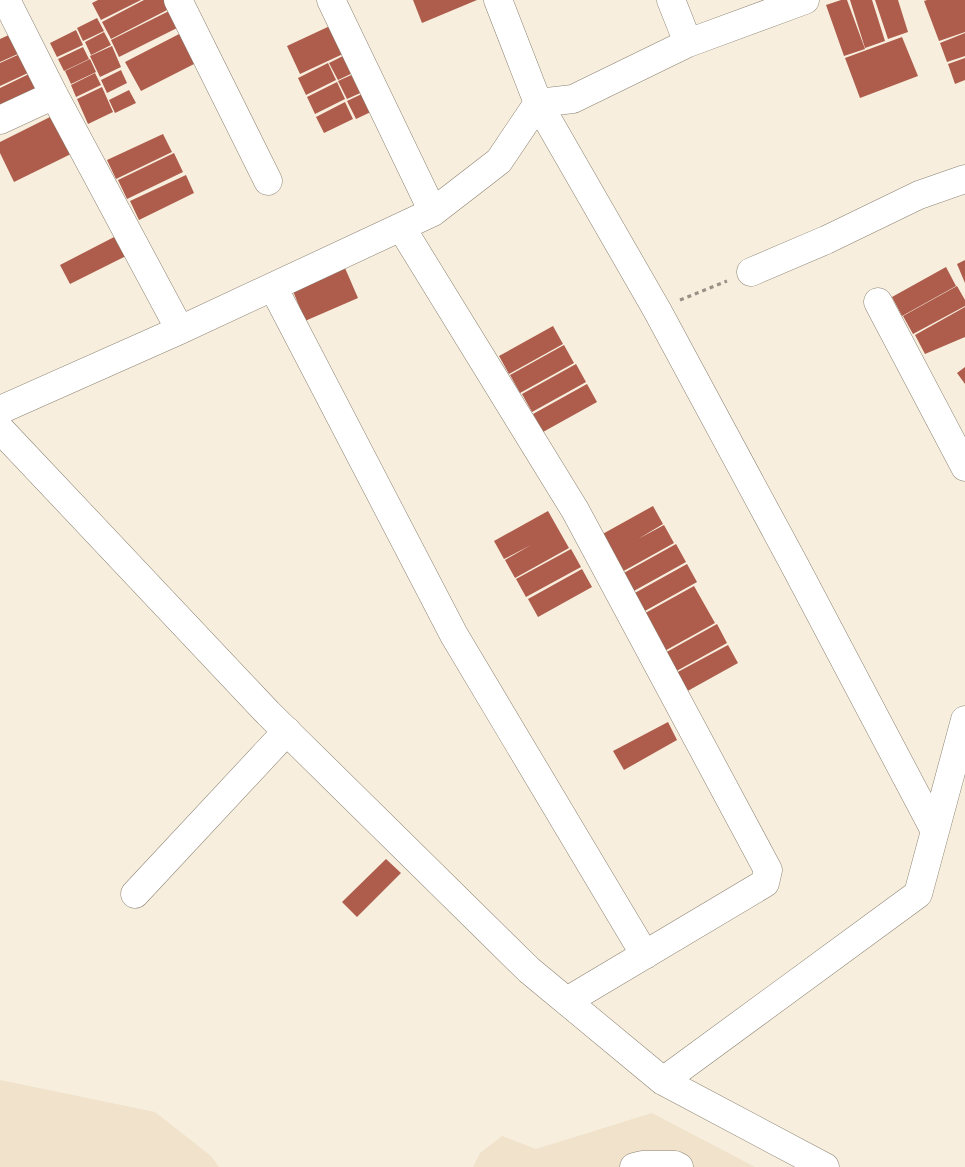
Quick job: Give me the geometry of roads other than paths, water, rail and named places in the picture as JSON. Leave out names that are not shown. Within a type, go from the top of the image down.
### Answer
[{"type":"street","points":[[6,0],[54,95],[180,330]]},
{"type":"street","points":[[178,0],[268,181]]},
{"type":"street","points":[[331,0],[433,212]]},
{"type":"street","points":[[498,0],[538,103],[657,310],[799,572],[935,831]]},
{"type":"street","points":[[671,0],[688,43]]},
{"type":"street","points":[[538,103],[573,100],[688,43],[805,0]]},
{"type":"street","points":[[0,120],[54,95]]},
{"type":"street","points":[[0,410],[180,330],[433,212],[498,161],[538,103]]},
{"type":"street","points":[[751,272],[826,240],[918,196],[965,179]]},
{"type":"street","points":[[401,227],[575,510],[768,870],[765,883],[567,1001]]},
{"type":"street","points":[[273,287],[454,635],[645,955]]},
{"type":"street","points":[[878,302],[965,467]]},
{"type":"street","points":[[0,429],[287,731],[529,970],[663,1081],[826,1167]]},
{"type":"street","points":[[663,1081],[918,894],[965,720]]},
{"type":"street","points":[[135,894],[287,731]]},
{"type":"street","points":[[634,1167],[642,1165],[675,1165],[678,1167]]}]
